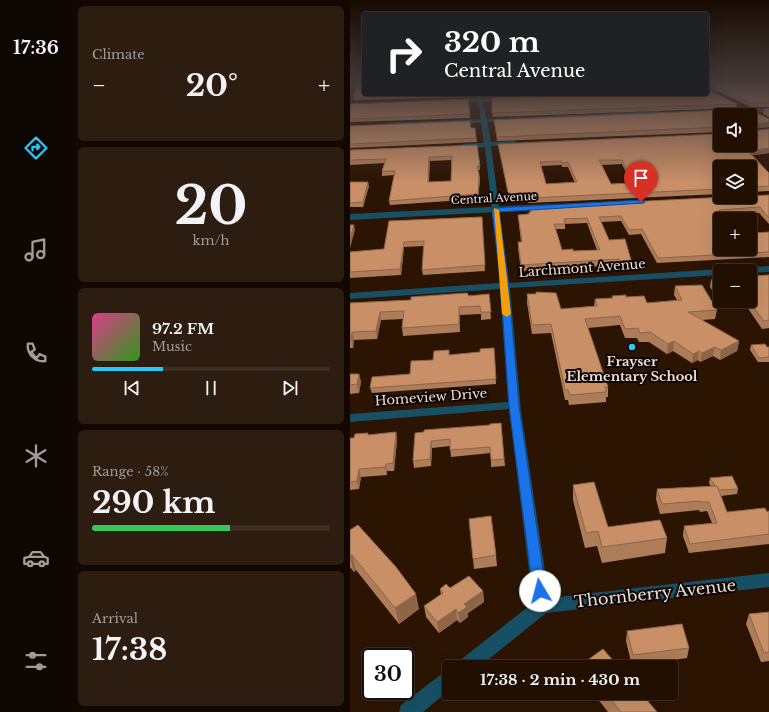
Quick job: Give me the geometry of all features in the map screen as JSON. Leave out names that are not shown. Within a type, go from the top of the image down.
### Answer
[{"type":"street","points":[[474,660],[542,606],[514,406],[504,286],[483,116]]},
{"type":"street","points":[[380,125],[484,120],[634,116]]},
{"type":"street","points":[[457,146],[519,143]]},
{"type":"street","name":"Central Avenue","points":[[350,217],[555,206]]},
{"type":"street","points":[[757,270],[769,269]]},
{"type":"street","name":"Larchmont Avenue","points":[[350,296],[713,272]]},
{"type":"street","name":"Homeview Drive","points":[[350,418],[514,406]]},
{"type":"street","name":"Thornberry Avenue","points":[[542,606],[769,580]]},
{"type":"street","points":[[408,712],[442,685]]},
{"type":"building","points":[[350,116],[417,116],[350,119]]},
{"type":"building","points":[[581,116],[713,116],[713,127],[497,137],[494,120]]},
{"type":"building","points":[[757,116],[763,116],[769,119],[769,122],[757,124]]},
{"type":"building","points":[[470,121],[471,128],[475,128],[476,138],[350,144],[350,126]]},
{"type":"building","points":[[769,129],[769,148],[757,150],[757,130]]},
{"type":"building","points":[[713,134],[713,152],[749,152],[757,160],[713,160],[713,189],[528,198],[526,193],[511,194],[508,192],[498,144]],"holes":[[[599,160],[622,160],[634,183],[611,184]],[[562,161],[562,163],[568,162],[577,182],[546,184],[540,162]]]},
{"type":"building","points":[[477,145],[480,166],[477,166],[479,174],[478,194],[389,201],[395,171],[382,171],[386,159],[350,160],[350,150]],"holes":[[[452,156],[451,181],[428,182],[429,157]]]},
{"type":"building","points":[[757,160],[769,173],[769,186],[757,187]]},
{"type":"building","points":[[350,182],[368,182],[363,202],[350,203]]},
{"type":"building","points":[[769,195],[769,218],[760,207],[719,210],[721,212],[713,212],[713,255],[658,258],[642,229],[629,230],[621,216],[599,217],[609,240],[625,239],[631,260],[620,261],[619,259],[521,265],[518,242],[522,242],[518,215],[529,214],[529,212],[531,212],[530,207],[713,198],[713,204],[757,204],[757,196]],"holes":[[[587,218],[600,250],[573,251],[573,249],[562,250],[554,224],[565,224],[564,219]]]},
{"type":"building","points":[[482,217],[485,265],[422,270],[424,241],[404,242],[400,269],[350,272],[350,252],[384,249],[389,221]]},
{"type":"building","points":[[350,225],[354,225],[350,239]]},
{"type":"building","points":[[769,232],[769,252],[757,253],[757,233]]},
{"type":"building","points":[[769,275],[769,320],[764,321],[754,308],[757,308],[757,276]]},
{"type":"building","name":"Frayser Elementary School","points":[[702,285],[713,303],[713,308],[716,308],[717,310],[688,312],[739,341],[721,350],[715,347],[702,353],[699,351],[693,354],[674,341],[668,344],[650,332],[640,333],[638,328],[625,329],[620,316],[585,319],[608,387],[605,387],[606,392],[570,395],[568,390],[565,390],[551,324],[532,325],[527,294],[536,294],[536,292],[556,293],[561,309],[597,306],[595,299],[613,298],[612,296],[644,296],[647,303],[682,300],[675,286]]},
{"type":"building","points":[[467,293],[469,296],[489,294],[491,312],[481,312],[480,306],[459,307],[459,324],[402,328],[404,311],[380,312],[376,331],[352,332],[350,340],[350,303],[411,300],[411,297]]},
{"type":"building","points":[[765,344],[769,347],[769,357],[759,358],[751,345]]},
{"type":"building","points":[[494,348],[496,379],[370,388],[372,377],[410,374],[411,361],[433,360],[434,351],[449,350],[449,355],[480,352],[480,349]]},
{"type":"building","points":[[350,374],[359,374],[357,384],[350,385]]},
{"type":"building","points":[[501,423],[504,459],[491,460],[490,447],[450,450],[450,439],[431,441],[430,459],[413,461],[415,433],[424,432],[424,430]]},
{"type":"building","points":[[396,432],[393,463],[386,464],[385,467],[359,469],[357,481],[350,482],[350,438],[354,438],[355,434],[368,433],[368,435]]},
{"type":"building","points":[[732,476],[738,489],[719,490],[710,478]]},
{"type":"building","points":[[594,482],[608,527],[660,520],[667,538],[602,547],[598,531],[586,533],[573,485]]},
{"type":"building","points":[[717,486],[727,512],[765,508],[767,512],[769,511],[769,534],[690,544],[684,526],[717,523],[709,502],[701,501],[662,504],[657,489]]},
{"type":"building","points":[[491,516],[496,555],[473,559],[469,519]]},
{"type":"building","points":[[358,525],[396,567],[416,594],[395,608],[352,555],[350,556],[350,530]]},
{"type":"building","points":[[469,576],[483,591],[464,604],[467,607],[458,613],[456,609],[437,622],[424,606],[443,593],[440,589],[446,584],[450,588]]},
{"type":"building","points":[[769,612],[769,652],[764,653],[749,614]]},
{"type":"building","points":[[682,624],[689,648],[633,655],[627,631]]},
{"type":"building","points":[[603,649],[613,660],[588,660]]},
{"type":"building","points":[[612,700],[647,700],[657,712],[621,712]]},
{"type":"slow traffic","points":[[496,210],[507,314]]},
{"type":"place","name":"Frayser Elementary School","points":[[632,347]]},
{"type":"route","points":[[540,591],[514,406],[504,278],[495,210],[641,202]]}]
